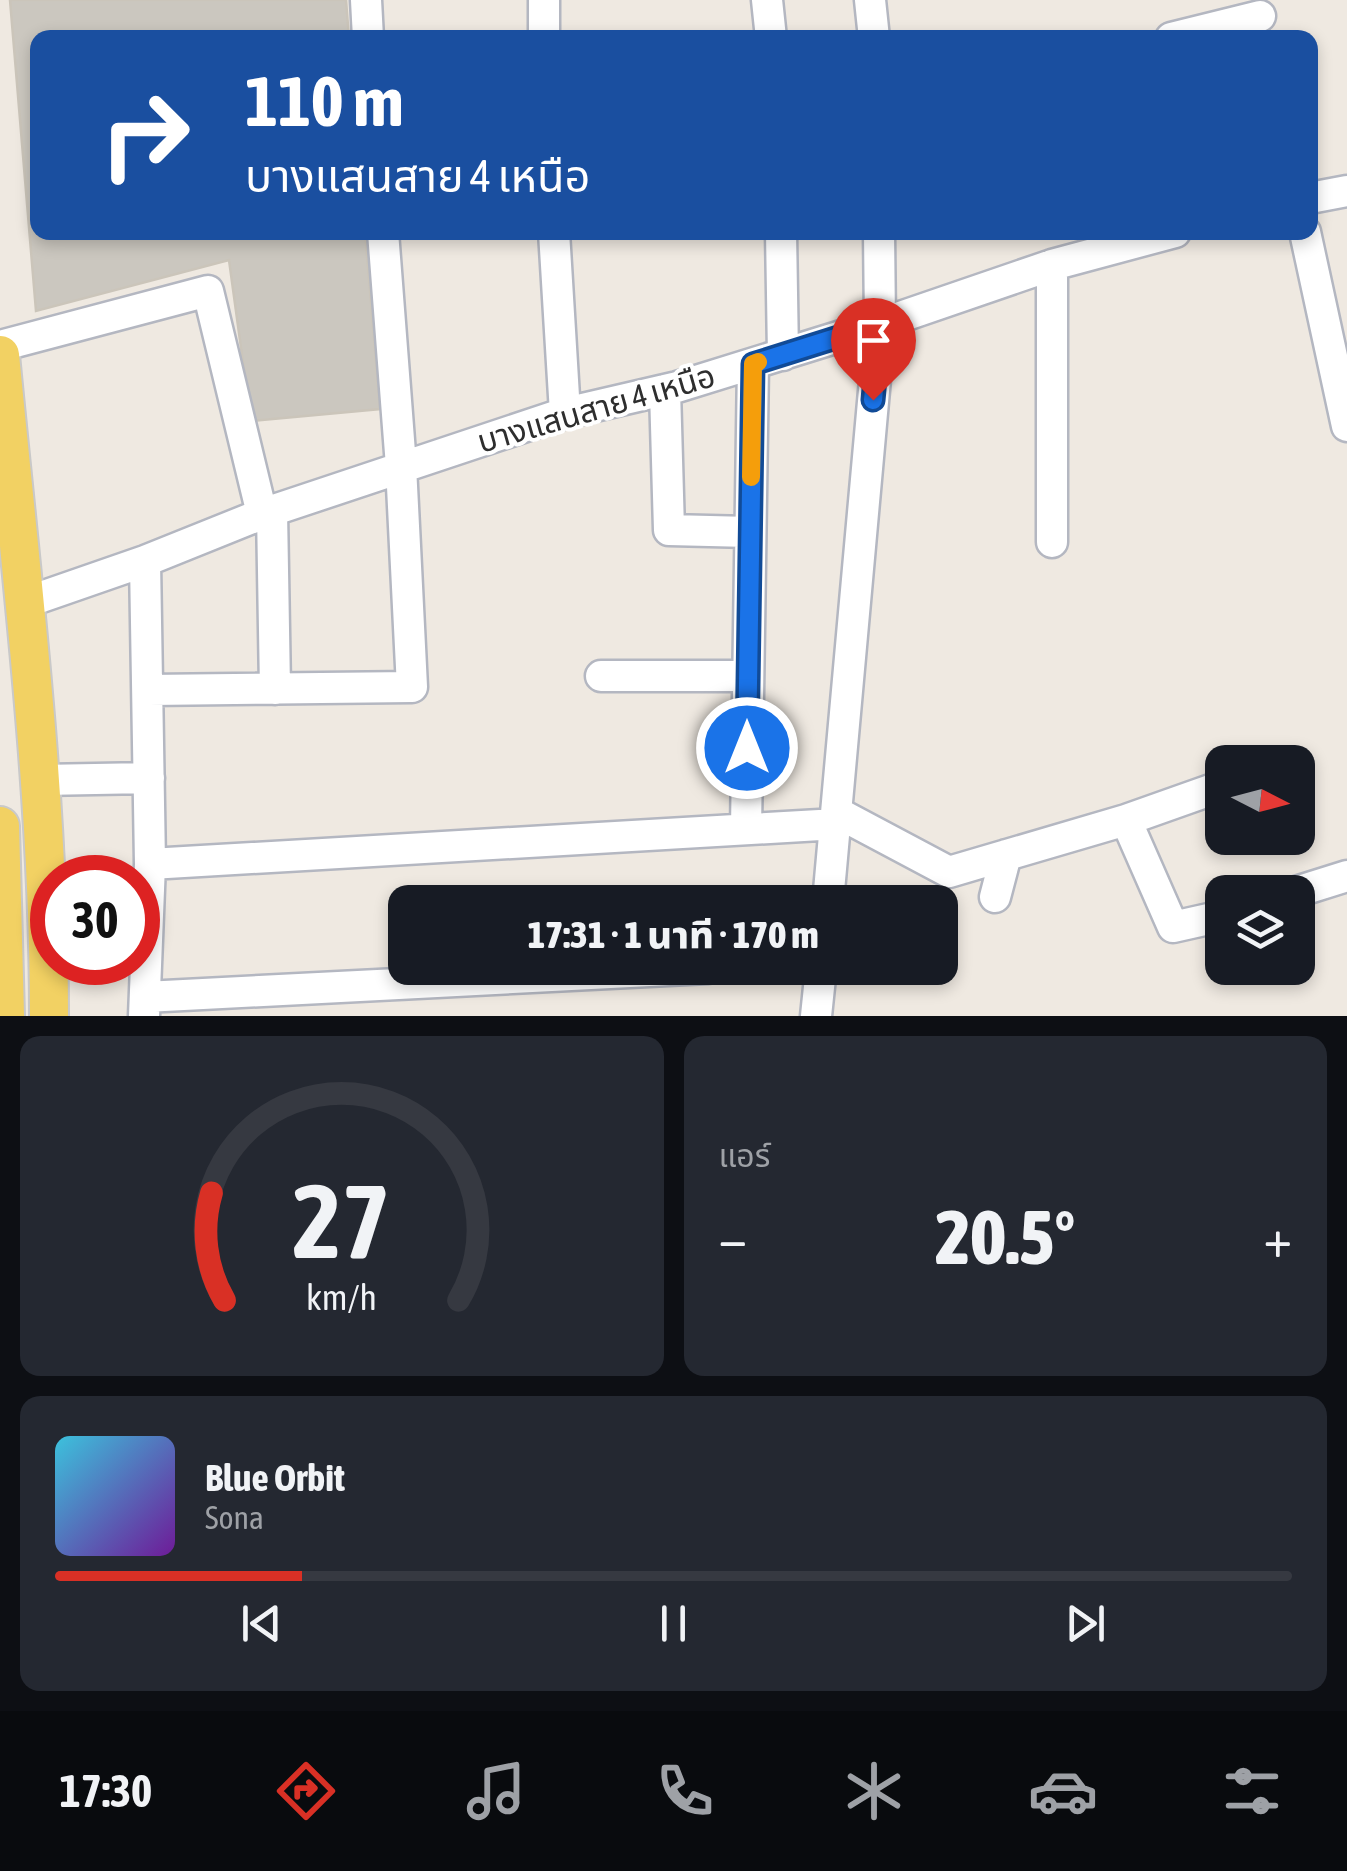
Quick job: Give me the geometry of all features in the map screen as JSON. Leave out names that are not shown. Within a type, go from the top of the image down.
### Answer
[{"type":"main road","points":[[0,354],[41,780],[50,1016]]},
{"type":"main road","points":[[0,826],[6,1016]]},
{"type":"street","points":[[366,0],[368,30]]},
{"type":"street","points":[[544,0],[544,30]]},
{"type":"street","points":[[767,0],[770,30]]},
{"type":"street","points":[[870,0],[873,30]]},
{"type":"street","points":[[1203,30],[1260,16]]},
{"type":"street","points":[[1318,196],[1347,191]]},
{"type":"street","points":[[149,690],[412,687],[401,466],[384,240]]},
{"type":"street","points":[[554,240],[565,413]]},
{"type":"street","points":[[782,240],[783,354]]},
{"type":"street","points":[[830,885],[880,324],[880,240]]},
{"type":"street","name":"บางแสนสาย 4 เหนือ","points":[[24,603],[401,466],[565,413],[753,364],[1052,265],[1145,240]]},
{"type":"street","points":[[1308,240],[1347,426]]},
{"type":"street","points":[[1052,265],[1052,542]]},
{"type":"street","points":[[0,346],[208,291],[254,476],[268,512],[275,689]]},
{"type":"street","points":[[746,829],[753,364]]},
{"type":"street","points":[[665,390],[668,530],[750,532]]},
{"type":"street","points":[[145,560],[150,855]]},
{"type":"street","points":[[601,676],[747,669]]},
{"type":"street","points":[[41,780],[150,778]]},
{"type":"street","points":[[160,863],[746,829],[837,819],[949,872],[1126,820],[1205,792]]},
{"type":"street","points":[[1126,820],[1173,927],[1205,920]]},
{"type":"street","points":[[995,897],[1006,855]]},
{"type":"street","points":[[1315,886],[1347,876]]},
{"type":"street","points":[[145,1007],[463,985]]},
{"type":"street","points":[[816,1016],[819,985]]},
{"type":"building","points":[[10,0],[346,0],[348,30],[30,30],[30,239]]},
{"type":"building","points":[[30,240],[366,240],[380,409],[251,421],[229,260],[36,311]]},
{"type":"slow traffic","points":[[751,477],[753,364],[758,362]]},
{"type":"route","points":[[747,748],[753,364],[880,324],[873,400]]}]
